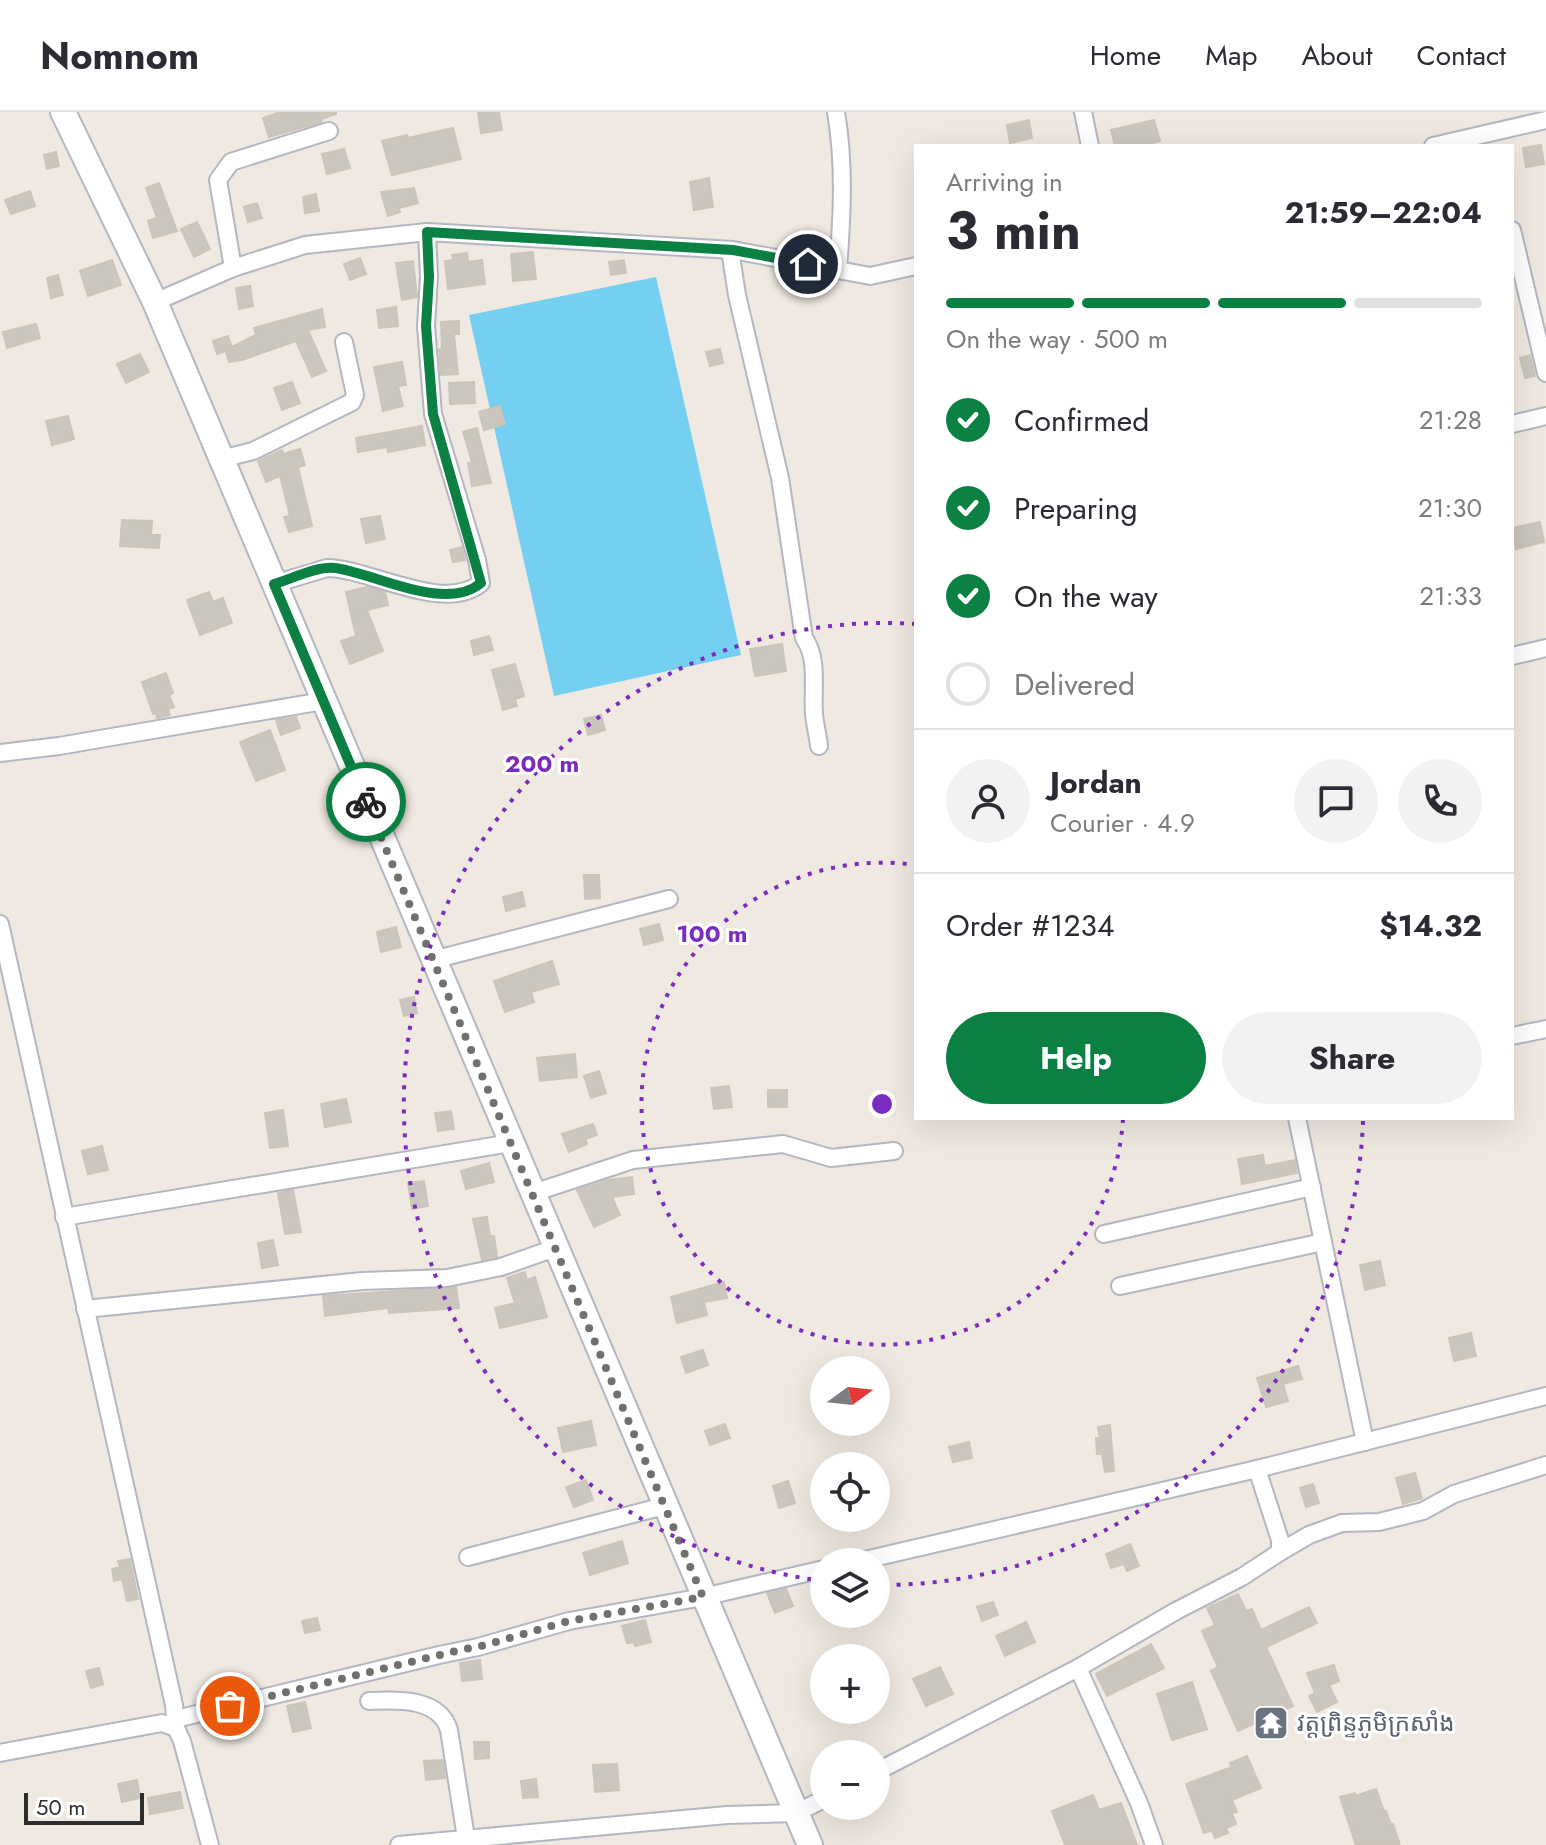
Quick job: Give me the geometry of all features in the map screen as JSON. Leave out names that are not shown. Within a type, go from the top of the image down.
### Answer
[{"type":"street","points":[[63,112],[155,302],[810,1845]]},
{"type":"street","points":[[836,112],[843,153],[838,270]]},
{"type":"street","points":[[1083,112],[1090,144]]},
{"type":"street","points":[[1452,144],[1491,140],[1546,120]]},
{"type":"street","points":[[233,268],[218,180],[224,171],[231,162],[329,131]]},
{"type":"street","points":[[155,302],[233,268],[305,245],[427,232],[730,250],[870,276],[914,266]]},
{"type":"street","points":[[274,584],[327,568],[440,593],[473,590],[481,583],[433,414],[426,326],[429,277],[427,232]]},
{"type":"street","points":[[1514,238],[1546,373]]},
{"type":"street","points":[[730,250],[737,295],[780,478],[804,638],[813,661],[814,715],[819,746]]},
{"type":"street","points":[[221,459],[253,451],[352,402],[355,395],[344,342]]},
{"type":"street","points":[[1514,424],[1546,416]]},
{"type":"street","points":[[1514,656],[1546,648]]},
{"type":"street","points":[[0,753],[59,746],[323,701]]},
{"type":"street","points":[[433,960],[669,899]]},
{"type":"street","points":[[0,924],[75,1215],[96,1308],[175,1717],[210,1845]]},
{"type":"street","points":[[1514,1036],[1546,1029]]},
{"type":"street","points":[[1297,1120],[1365,1442]]},
{"type":"street","points":[[75,1215],[511,1143]]},
{"type":"street","points":[[533,1193],[633,1160],[783,1144],[831,1158],[894,1151]]},
{"type":"street","points":[[1104,1234],[1312,1187]]},
{"type":"street","points":[[1120,1286],[1323,1242]]},
{"type":"street","points":[[96,1308],[362,1281],[447,1278],[501,1267],[555,1248]]},
{"type":"street","points":[[890,1554],[1257,1469],[1546,1396]]},
{"type":"street","points":[[890,1765],[1078,1668],[1242,1577],[1309,1535],[1342,1523],[1379,1522],[1423,1511],[1454,1494],[1546,1465]]},
{"type":"street","points":[[1257,1469],[1280,1540],[1280,1552]]},
{"type":"street","points":[[468,1557],[664,1506]]},
{"type":"street","points":[[0,1753],[162,1723],[175,1717],[478,1647],[569,1621],[703,1597],[810,1572]]},
{"type":"street","points":[[1078,1668],[1139,1803],[1154,1845]]},
{"type":"street","points":[[369,1701],[407,1699],[420,1703],[444,1719],[449,1730],[466,1838]]},
{"type":"street","points":[[399,1845],[727,1815],[796,1813],[810,1806]]},
{"type":"water","points":[[656,277],[741,655],[554,696],[469,315]]},
{"type":"building","points":[[280,112],[336,114],[321,119],[322,122],[269,137],[263,118]]},
{"type":"building","points":[[478,112],[499,112],[502,130],[481,133]]},
{"type":"building","points":[[1029,120],[1032,138],[1010,143],[1007,125]]},
{"type":"building","points":[[1154,120],[1160,141],[1114,144],[1111,130]]},
{"type":"building","points":[[453,128],[461,159],[392,175],[382,141]]},
{"type":"building","points":[[1541,145],[1544,164],[1526,167],[1523,148]]},
{"type":"building","points":[[344,149],[350,168],[327,174],[322,154]]},
{"type":"building","points":[[56,152],[59,166],[47,169],[44,155]]},
{"type":"building","points":[[709,178],[713,207],[694,210],[690,182]]},
{"type":"building","points":[[159,183],[177,231],[153,238],[148,221],[157,218],[146,188]]},
{"type":"building","points":[[414,188],[418,203],[399,208],[400,212],[388,216],[381,192]]},
{"type":"building","points":[[30,191],[35,206],[11,214],[5,200]]},
{"type":"building","points":[[316,194],[319,211],[305,213],[303,197]]},
{"type":"building","points":[[257,203],[262,218],[248,222],[244,207]]},
{"type":"building","points":[[197,222],[210,249],[194,257],[181,229]]},
{"type":"building","points":[[533,252],[536,279],[513,281],[511,254]]},
{"type":"building","points":[[467,253],[468,262],[482,260],[485,284],[448,289],[445,261],[453,260],[452,255]]},
{"type":"building","points":[[360,258],[366,274],[350,280],[344,264]]},
{"type":"building","points":[[112,260],[121,285],[88,296],[80,271]]},
{"type":"building","points":[[624,260],[626,273],[611,275],[609,262]]},
{"type":"building","points":[[413,261],[417,297],[402,300],[396,263]]},
{"type":"building","points":[[58,275],[63,295],[51,298],[47,278]]},
{"type":"building","points":[[250,286],[253,306],[239,309],[236,288]]},
{"type":"building","points":[[396,307],[398,326],[379,328],[377,310]]},
{"type":"building","points":[[322,309],[325,327],[308,330],[326,371],[312,377],[296,341],[242,360],[229,362],[226,351],[217,354],[213,341],[228,336],[232,347],[256,335],[254,328]]},
{"type":"building","points":[[459,321],[459,334],[454,334],[458,374],[441,375],[441,322]]},
{"type":"building","points":[[36,324],[40,338],[7,348],[3,332]]},
{"type":"building","points":[[720,349],[723,363],[710,366],[706,352]]},
{"type":"building","points":[[140,354],[149,372],[126,383],[117,364]]},
{"type":"building","points":[[1530,355],[1535,376],[1525,378],[1520,358]]},
{"type":"building","points":[[402,362],[406,385],[398,386],[403,406],[383,411],[374,367]]},
{"type":"building","points":[[292,382],[300,403],[282,410],[274,388]]},
{"type":"building","points":[[474,382],[475,403],[450,404],[449,383]]},
{"type":"building","points":[[500,406],[505,424],[484,430],[479,412]]},
{"type":"building","points":[[68,416],[74,439],[52,445],[46,421]]},
{"type":"building","points":[[422,426],[425,445],[388,452],[387,447],[358,452],[356,438]]},
{"type":"building","points":[[477,428],[491,483],[472,486],[468,463],[472,462],[463,432]]},
{"type":"building","points":[[300,449],[305,465],[298,467],[312,526],[289,532],[284,517],[290,516],[280,476],[266,482],[258,461],[282,450],[283,454]]},
{"type":"building","points":[[380,516],[385,539],[366,543],[361,519]]},
{"type":"building","points":[[122,520],[152,521],[151,535],[160,535],[159,548],[120,546]]},
{"type":"building","points":[[1540,522],[1544,542],[1516,549],[1514,528]]},
{"type":"building","points":[[462,547],[465,560],[453,562],[450,550]]},
{"type":"building","points":[[367,587],[385,592],[388,605],[367,610],[383,651],[350,664],[341,641],[356,636],[346,592]]},
{"type":"building","points":[[209,592],[213,602],[223,598],[232,623],[200,635],[187,600]]},
{"type":"building","points":[[489,636],[493,650],[474,655],[471,641]]},
{"type":"building","points":[[782,644],[786,671],[755,676],[750,649]]},
{"type":"building","points":[[515,664],[524,696],[515,699],[517,706],[503,710],[492,670]]},
{"type":"building","points":[[166,673],[174,707],[168,709],[170,715],[157,718],[142,682]]},
{"type":"building","points":[[601,715],[605,730],[588,735],[584,719]]},
{"type":"building","points":[[296,717],[300,728],[281,735],[276,720]]},
{"type":"building","points":[[270,730],[285,770],[256,781],[240,742]]},
{"type":"building","points":[[584,875],[599,875],[600,898],[585,899]]},
{"type":"building","points":[[522,892],[525,906],[506,911],[503,897]]},
{"type":"building","points":[[659,924],[663,940],[644,945],[640,929]]},
{"type":"building","points":[[396,927],[401,947],[381,952],[377,932]]},
{"type":"building","points":[[552,961],[559,984],[531,992],[534,1002],[505,1012],[494,981]]},
{"type":"building","points":[[414,997],[417,1013],[404,1016],[400,1000]]},
{"type":"building","points":[[575,1054],[577,1077],[540,1081],[537,1058]]},
{"type":"building","points":[[599,1071],[606,1093],[591,1098],[584,1076]]},
{"type":"building","points":[[729,1086],[732,1107],[714,1109],[711,1088]]},
{"type":"building","points":[[768,1090],[787,1090],[787,1107],[768,1107]]},
{"type":"building","points":[[346,1099],[351,1122],[325,1127],[321,1104]]},
{"type":"building","points":[[283,1110],[288,1146],[270,1148],[265,1113]]},
{"type":"building","points":[[451,1111],[454,1129],[438,1131],[435,1113]]},
{"type":"building","points":[[593,1124],[597,1135],[585,1139],[587,1144],[569,1152],[562,1134]]},
{"type":"building","points":[[102,1146],[108,1170],[88,1174],[82,1151]]},
{"type":"building","points":[[1263,1155],[1265,1166],[1295,1160],[1297,1173],[1242,1184],[1238,1159]]},
{"type":"building","points":[[489,1163],[494,1182],[466,1189],[461,1171]]},
{"type":"building","points":[[632,1177],[634,1194],[612,1197],[620,1215],[594,1227],[577,1190],[608,1180]]},
{"type":"building","points":[[424,1181],[428,1206],[412,1209],[408,1183]]},
{"type":"building","points":[[293,1190],[301,1232],[285,1234],[278,1193]]},
{"type":"building","points":[[487,1217],[497,1257],[482,1260],[473,1219]]},
{"type":"building","points":[[273,1240],[278,1265],[262,1268],[258,1243]]},
{"type":"building","points":[[1380,1261],[1385,1285],[1365,1290],[1360,1265]]},
{"type":"building","points":[[525,1272],[527,1280],[535,1277],[547,1317],[500,1328],[495,1308],[515,1303],[507,1278]]},
{"type":"building","points":[[724,1282],[727,1298],[704,1302],[707,1315],[677,1323],[671,1297]]},
{"type":"building","points":[[456,1287],[459,1308],[389,1313],[388,1308],[325,1316],[323,1296]]},
{"type":"building","points":[[1471,1333],[1476,1356],[1454,1361],[1449,1338]]},
{"type":"building","points":[[703,1350],[708,1365],[686,1373],[681,1357]]},
{"type":"building","points":[[1298,1366],[1302,1379],[1283,1384],[1288,1401],[1266,1407],[1257,1378]]},
{"type":"building","points":[[591,1421],[596,1445],[563,1452],[558,1428]]},
{"type":"building","points":[[725,1424],[730,1438],[710,1445],[705,1431]]},
{"type":"building","points":[[1110,1425],[1114,1471],[1105,1472],[1102,1454],[1097,1454],[1096,1438],[1100,1438],[1098,1427]]},
{"type":"building","points":[[969,1442],[972,1458],[953,1462],[949,1447]]},
{"type":"building","points":[[1415,1473],[1422,1498],[1403,1504],[1396,1478]]},
{"type":"building","points":[[586,1480],[593,1500],[574,1507],[566,1487]]},
{"type":"building","points":[[788,1481],[795,1503],[779,1508],[773,1486]]},
{"type":"building","points":[[1313,1484],[1319,1503],[1306,1507],[1300,1488]]},
{"type":"building","points":[[622,1541],[628,1563],[590,1575],[583,1553]]},
{"type":"building","points":[[1130,1544],[1139,1566],[1127,1571],[1124,1564],[1111,1568],[1106,1554]]},
{"type":"building","points":[[130,1559],[138,1599],[127,1601],[122,1579],[114,1581],[112,1569],[120,1567],[118,1561]]},
{"type":"building","points":[[786,1589],[793,1606],[775,1613],[767,1593]]},
{"type":"building","points":[[1238,1594],[1246,1611],[1252,1609],[1261,1630],[1309,1607],[1317,1623],[1266,1647],[1293,1706],[1238,1731],[1211,1671],[1218,1667],[1202,1631],[1215,1625],[1207,1608]]},
{"type":"building","points":[[993,1602],[998,1615],[982,1621],[977,1607]]},
{"type":"building","points":[[317,1618],[320,1630],[305,1633],[302,1621]]},
{"type":"building","points":[[645,1620],[651,1642],[635,1646],[633,1642],[627,1643],[622,1626]]},
{"type":"building","points":[[1026,1622],[1035,1642],[1005,1656],[996,1636]]},
{"type":"building","points":[[1151,1644],[1164,1668],[1107,1696],[1096,1674]]},
{"type":"building","points":[[480,1660],[482,1679],[462,1681],[460,1663]]},
{"type":"building","points":[[1334,1665],[1339,1681],[1329,1685],[1337,1702],[1317,1712],[1309,1696],[1315,1693],[1307,1673]]},
{"type":"building","points":[[940,1667],[953,1694],[926,1706],[913,1679]]},
{"type":"building","points":[[99,1668],[103,1684],[91,1688],[86,1671]]},
{"type":"building","points":[[1192,1682],[1207,1729],[1172,1740],[1157,1694]]},
{"type":"building","points":[[305,1702],[311,1728],[293,1732],[287,1706]]},
{"type":"building","points":[[241,1715],[242,1721],[205,1730],[203,1724]]},
{"type":"building","points":[[474,1742],[489,1742],[489,1758],[475,1759]]},
{"type":"building","points":[[1247,1756],[1261,1788],[1232,1800],[1237,1812],[1232,1813],[1236,1824],[1226,1828],[1228,1833],[1215,1838],[1212,1830],[1204,1833],[1186,1784],[1232,1767],[1230,1763]]},
{"type":"building","points":[[443,1760],[445,1778],[426,1780],[424,1761]]},
{"type":"building","points":[[617,1764],[619,1790],[595,1792],[593,1765]]},
{"type":"building","points":[[536,1779],[538,1797],[523,1798],[521,1781]]},
{"type":"building","points":[[137,1780],[140,1798],[122,1802],[118,1784]]},
{"type":"building","points":[[1376,1789],[1400,1845],[1356,1845],[1340,1797]]},
{"type":"building","points":[[180,1792],[183,1808],[150,1814],[148,1798]]},
{"type":"building","points":[[1093,1795],[1099,1810],[1121,1803],[1137,1845],[1065,1845],[1052,1811]]},
{"type":"way so far","points":[[230,1706],[478,1647],[569,1621],[703,1597],[366,802]]},
{"type":"place","name":"វត្តព្រិន្ទភូមិក្រសាំង","points":[[1271,1723]]},
{"type":"route","points":[[366,802],[274,584],[327,568],[440,593],[473,590],[481,583],[477,560],[433,414],[427,358],[427,232],[733,250],[808,264]]}]
